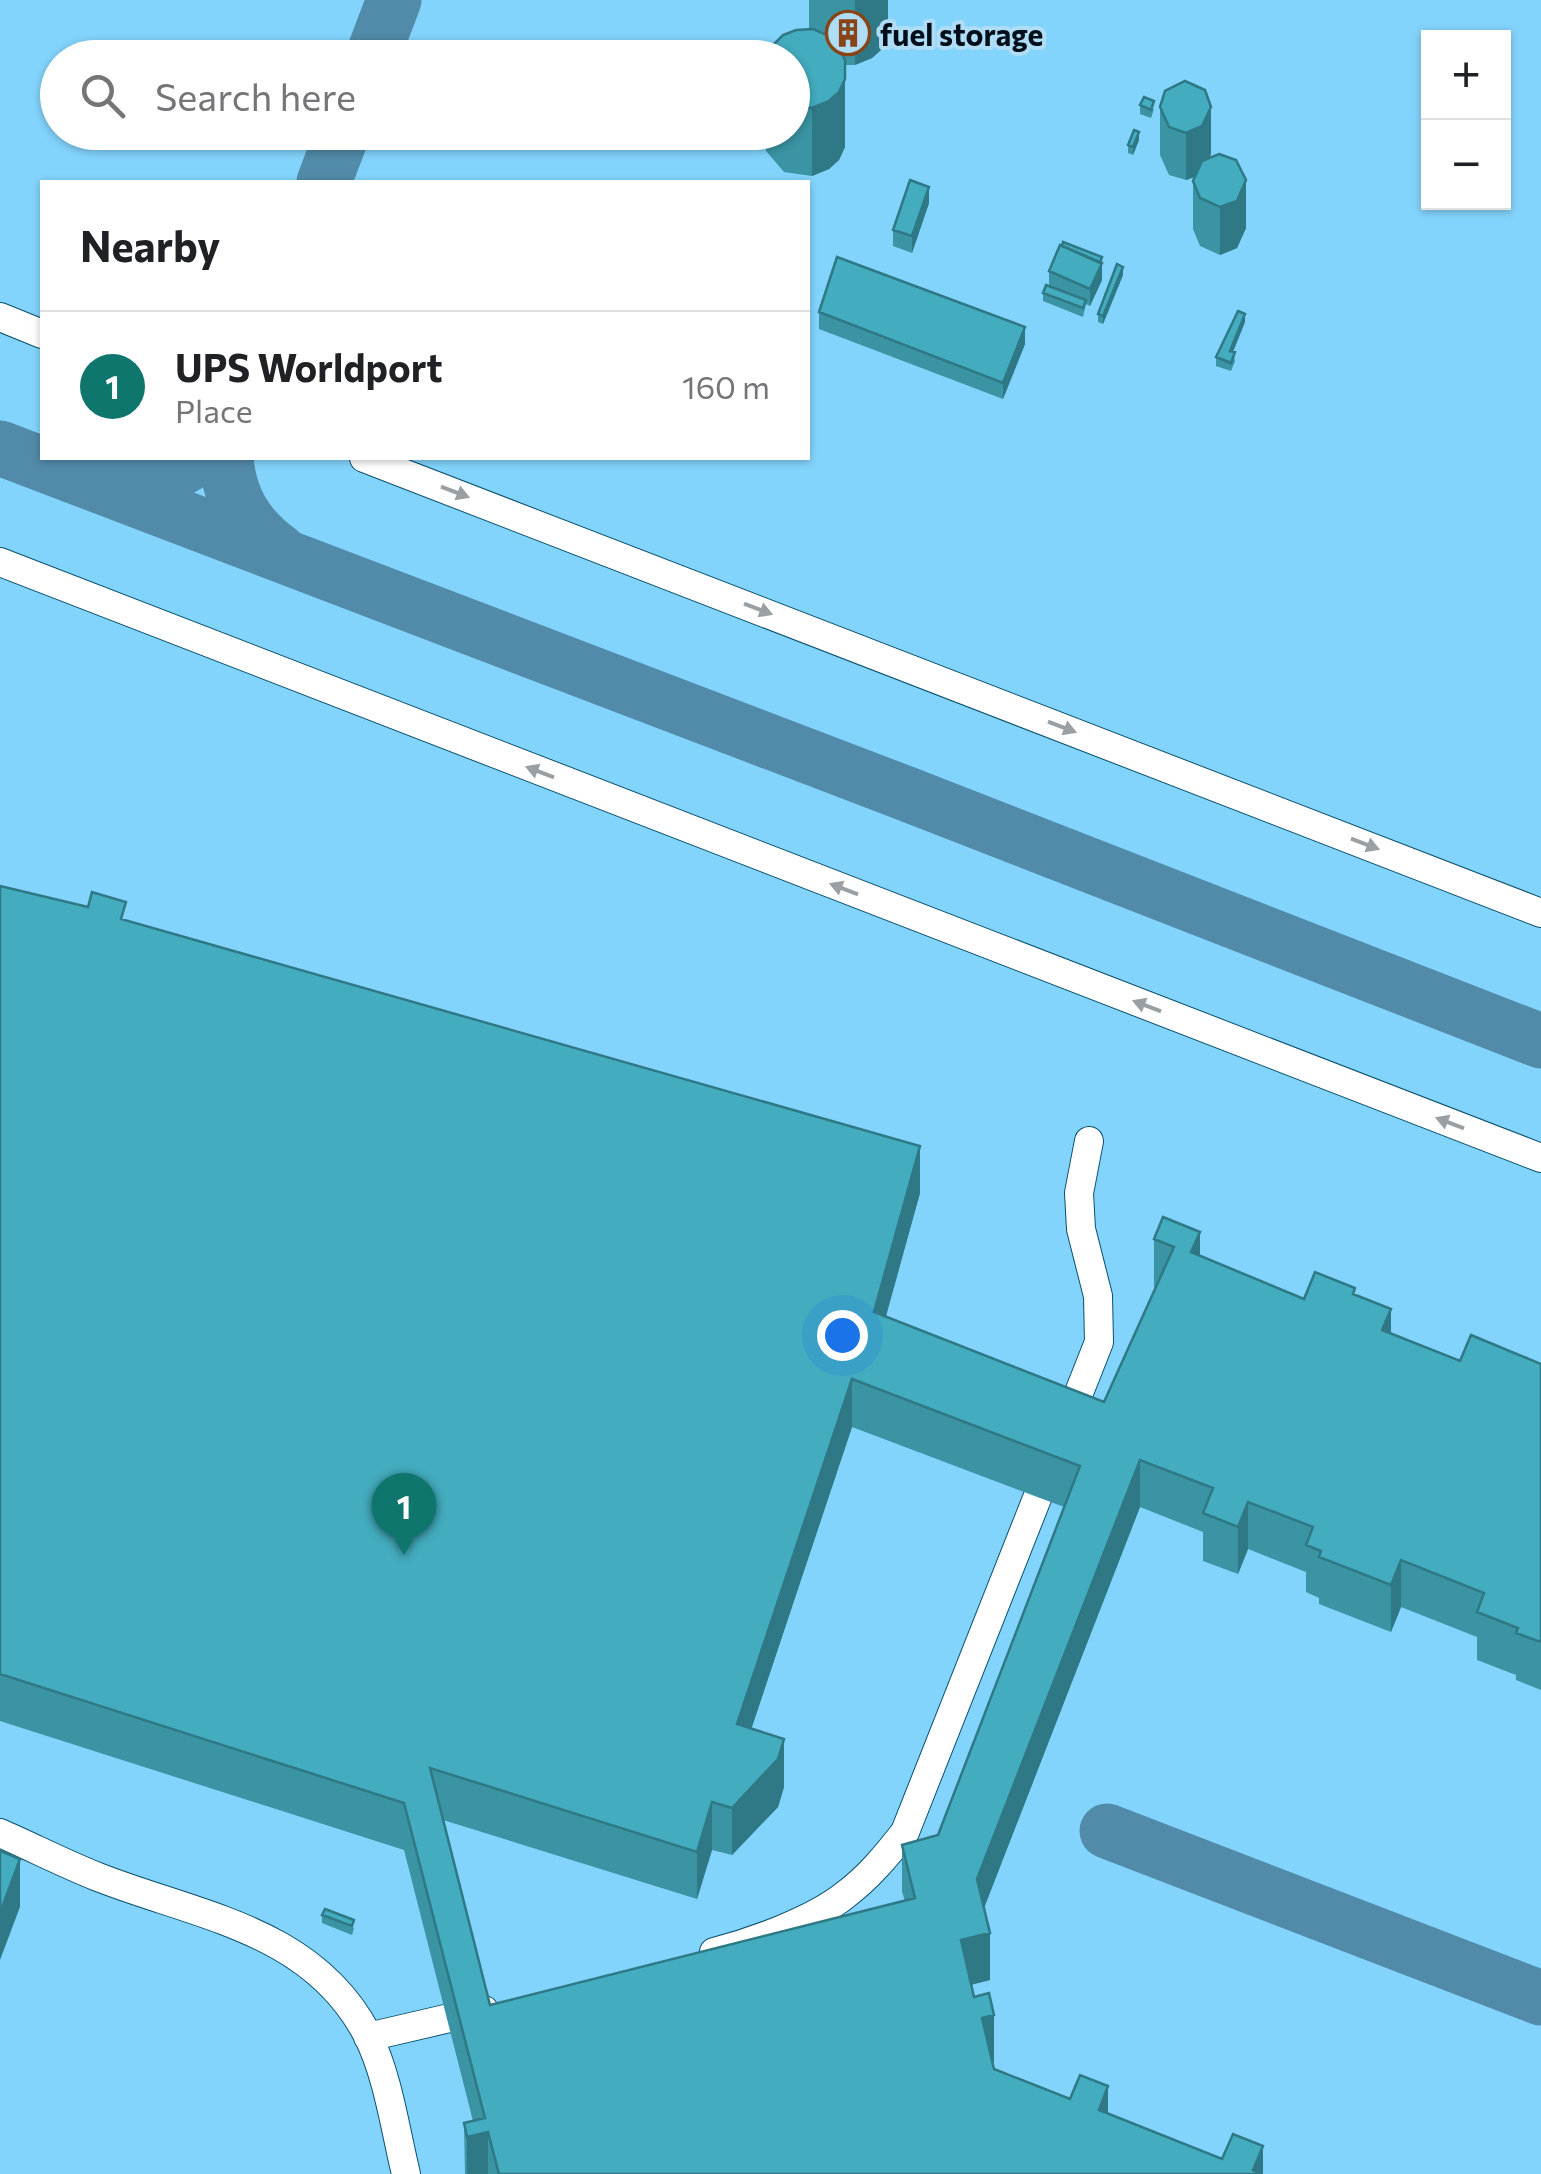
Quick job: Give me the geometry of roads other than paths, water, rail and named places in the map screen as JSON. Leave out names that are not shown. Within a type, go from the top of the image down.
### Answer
[{"type":"lane","points":[[0,318],[40,333]]},
{"type":"lane","points":[[369,460],[1541,913]]},
{"type":"lane","points":[[0,562],[1541,1158]]},
{"type":"lane","points":[[691,1958],[730,1948],[842,1898],[879,1865],[905,1832],[1099,1342],[1098,1296],[1081,1229],[1079,1193],[1088,1141]]},
{"type":"lane","points":[[0,1833],[98,1877],[273,1940],[312,1967],[335,1990],[368,2037],[406,2174]]},
{"type":"lane","points":[[368,2037],[518,2002]]},
{"type":"place","name":"fuel storage","points":[[848,33]]},
{"type":"place","name":"UPS Worldport","points":[[404,1555]]}]
